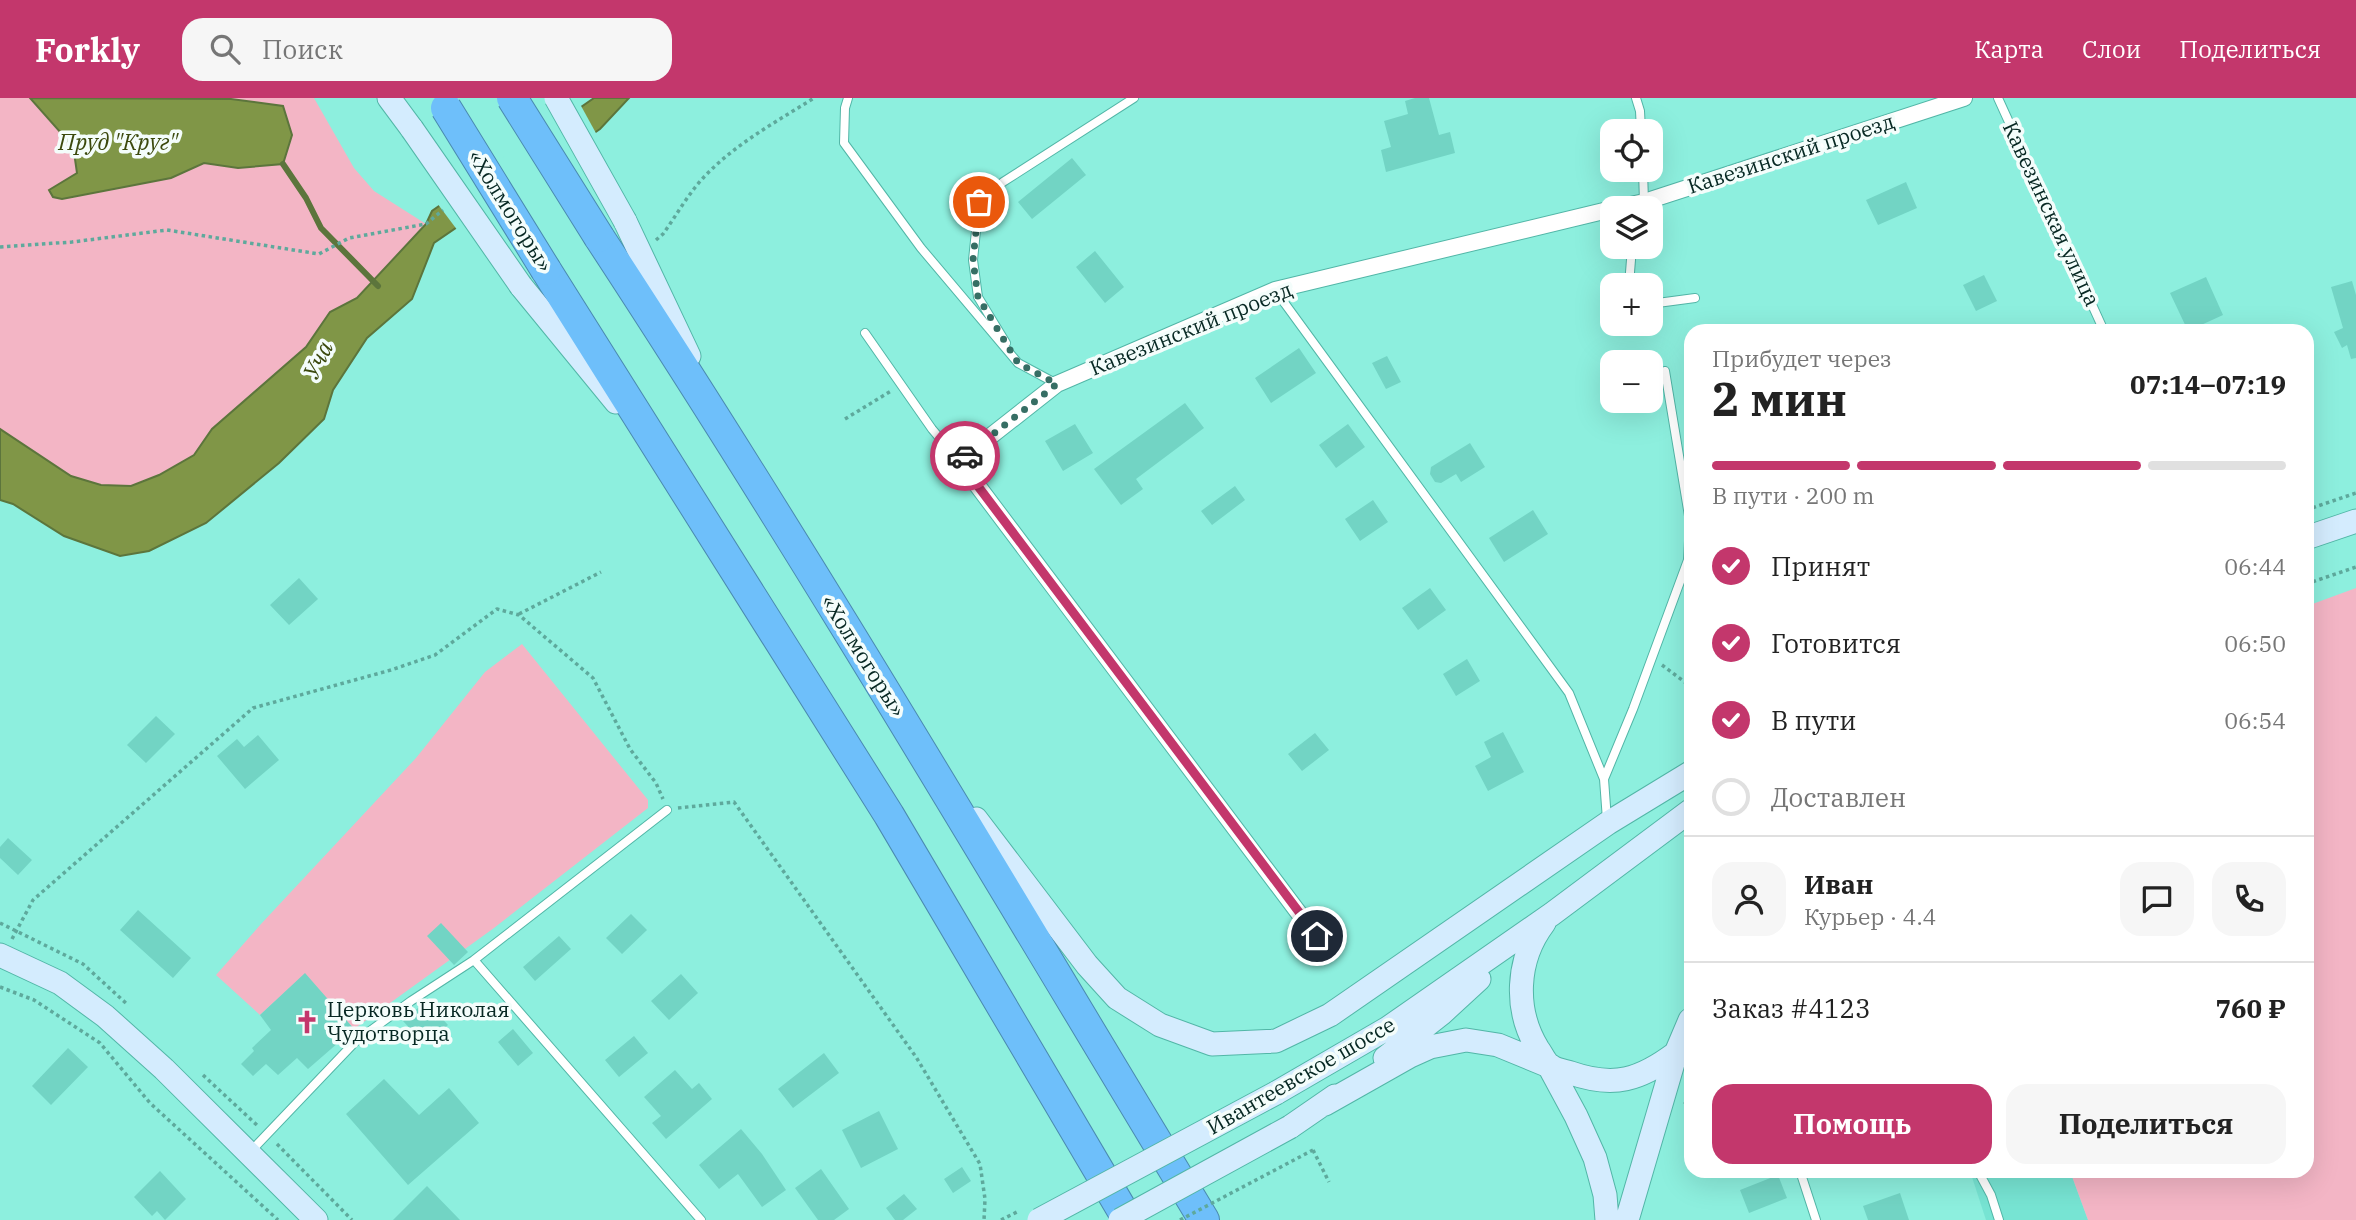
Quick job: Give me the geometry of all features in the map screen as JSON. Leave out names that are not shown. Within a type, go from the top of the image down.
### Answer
[{"type":"highway","name":"«Холмогоры»","points":[[512,98],[683,365],[899,714],[1204,1220]]},
{"type":"highway","name":"«Холмогоры»","points":[[443,103],[665,463],[889,815],[1128,1220]]},
{"type":"main road","points":[[389,98],[521,286],[665,463]]},
{"type":"main road","points":[[556,98],[625,221],[731,445]]},
{"type":"main road","points":[[2314,535],[2356,521]]},
{"type":"main road","points":[[899,714],[1034,896],[1087,965],[1117,998],[1160,1025],[1212,1044],[1276,1041],[1330,1015],[1608,823],[1684,777]]},
{"type":"main road","name":"Ивантеевское шоссе","points":[[1039,1220],[1276,1093],[1388,1028],[1552,914],[1684,815]]},
{"type":"main road","points":[[1552,914],[1528,948],[1521,973],[1526,1023],[1576,1116],[1595,1158],[1605,1195],[1607,1220]]},
{"type":"main road","name":"Ивантеевское шоссе","points":[[1120,1220],[1290,1127],[1325,1104],[1441,1014],[1552,914]]},
{"type":"main road","points":[[2,956],[60,983],[105,1016],[164,1069],[316,1220]]},
{"type":"main road","points":[[1627,1220],[1676,1053],[1684,1034]]},
{"type":"main road","points":[[1325,1104],[1410,1056],[1454,1041],[1478,1041],[1498,1045],[1549,1066],[1596,1080],[1644,1075],[1676,1053]]},
{"type":"street","name":"Кавезинский проезд","points":[[1663,198],[1964,98]]},
{"type":"street","name":"Кавезинский проезд","points":[[959,461],[1057,384],[1275,290],[1600,212]]},
{"type":"street","points":[[959,461],[1317,936]]},
{"type":"lane","points":[[848,98],[845,108],[844,143],[921,248],[1018,363],[1057,384]]},
{"type":"lane","points":[[1018,363],[978,297],[973,260],[979,202],[1003,182],[1134,98]]},
{"type":"lane","points":[[1636,98],[1640,119]]},
{"type":"lane","name":"Кавезинская улица","points":[[1998,98],[2101,324]]},
{"type":"lane","points":[[1275,290],[1570,693],[1604,779],[1608,823]]},
{"type":"lane","points":[[1663,302],[1695,298]]},
{"type":"lane","points":[[865,333],[932,429],[959,461]]},
{"type":"lane","points":[[1665,370],[1684,486]]},
{"type":"lane","points":[[1604,779],[1684,571]]},
{"type":"lane","points":[[248,1153],[355,1042],[474,960],[667,810]]},
{"type":"lane","points":[[474,960],[701,1220]]},
{"type":"lane","points":[[1802,1178],[1816,1220]]},
{"type":"lane","points":[[1982,1178],[1999,1220]]},
{"type":"path","points":[[648,246],[663,234],[703,178],[770,125],[814,98]]},
{"type":"path","points":[[0,247],[72,242],[167,230],[319,254],[349,238],[426,224],[446,207]]},
{"type":"path","points":[[845,419],[901,384]]},
{"type":"path","points":[[2314,507],[2356,493]]},
{"type":"path","points":[[2314,581],[2356,567]]},
{"type":"path","points":[[519,615],[601,572]]},
{"type":"path","points":[[2,956],[33,900],[253,708],[435,655],[497,609],[519,615],[593,678],[630,749],[656,783],[667,810],[734,802],[916,1056],[980,1164],[985,1199],[984,1220]]},
{"type":"path","points":[[1652,657],[1684,681]]},
{"type":"path","points":[[0,987],[34,1000],[100,1043],[150,1103],[278,1220]]},
{"type":"path","points":[[1180,1220],[1313,1150],[1329,1182]]},
{"type":"shaded area","points":[[0,98],[30,98],[63,134],[74,152],[77,173],[50,190],[62,199],[171,178],[204,163],[238,168],[231,99],[163,98],[314,98],[354,168],[374,191],[426,224],[357,298],[330,312],[306,347],[212,429],[194,455],[159,475],[131,486],[101,485],[71,476],[0,429]]},
{"type":"shaded area","points":[[2356,588],[2356,1220],[2088,1220],[2073,1178],[2314,1178],[2314,603]]},
{"type":"shaded area","points":[[522,644],[648,800],[648,808],[494,928],[354,1029],[305,974],[260,1015],[216,975],[416,758],[485,672]]},
{"type":"shaded area","points":[[1972,1178],[2073,1178],[2088,1220],[1986,1220]]},
{"type":"water","name":"Пруд \"Круг\"","points":[[30,98],[231,99],[283,106],[292,135],[283,164],[238,168],[204,163],[171,178],[62,199],[53,197],[49,190],[77,173],[74,152]]},
{"type":"water","name":"Уча","points":[[594,98],[629,98],[600,129],[434,243],[412,299],[367,338],[333,390],[324,419],[279,463],[206,523],[149,551],[120,556],[64,536],[13,504],[0,500],[0,429],[71,476],[101,485],[131,486],[159,475],[194,455],[212,429],[306,347],[330,312],[357,298],[426,224],[432,211]]},
{"type":"pier","points":[[580,104],[597,135],[458,231],[437,203]]},
{"type":"building","points":[[1429,98],[1439,135],[1450,132],[1455,153],[1386,172],[1381,150],[1391,147],[1384,121],[1408,114],[1405,101]]},
{"type":"building","points":[[1072,158],[1086,175],[1032,219],[1018,202]]},
{"type":"building","points":[[1906,182],[1917,208],[1878,225],[1866,200]]},
{"type":"building","points":[[1095,251],[1124,287],[1105,303],[1076,267]]},
{"type":"building","points":[[1984,275],[1997,301],[1976,311],[1963,285]]},
{"type":"building","points":[[2206,277],[2223,315],[2203,324],[2185,324],[2170,293]]},
{"type":"building","points":[[2352,281],[2356,295],[2356,358],[2351,359],[2347,345],[2342,348],[2334,332],[2343,328],[2331,287]]},
{"type":"building","points":[[1299,348],[1316,373],[1271,403],[1255,378]]},
{"type":"building","points":[[1387,356],[1401,382],[1386,389],[1372,363]]},
{"type":"building","points":[[1185,403],[1204,428],[1136,479],[1143,489],[1121,505],[1094,469]]},
{"type":"building","points":[[1075,424],[1093,453],[1063,471],[1045,441]]},
{"type":"building","points":[[1348,424],[1365,447],[1336,468],[1319,445]]},
{"type":"building","points":[[1470,443],[1485,467],[1461,482],[1456,474],[1441,483],[1435,482],[1430,474],[1431,467]]},
{"type":"building","points":[[1235,486],[1245,500],[1212,525],[1201,511]]},
{"type":"building","points":[[1373,500],[1388,522],[1360,541],[1345,519]]},
{"type":"building","points":[[1533,510],[1548,534],[1504,562],[1489,538]]},
{"type":"building","points":[[299,578],[318,599],[289,625],[270,605]]},
{"type":"building","points":[[1430,588],[1446,610],[1418,630],[1402,608]]},
{"type":"building","points":[[1467,659],[1480,681],[1456,696],[1443,674]]},
{"type":"building","points":[[156,716],[175,734],[146,763],[127,745]]},
{"type":"building","points":[[1503,732],[1524,772],[1488,791],[1475,766],[1491,757],[1484,742]]},
{"type":"building","points":[[1315,733],[1329,750],[1302,771],[1288,754]]},
{"type":"building","points":[[258,735],[279,760],[245,789],[217,756],[237,739],[244,747]]},
{"type":"building","points":[[8,838],[32,860],[18,875],[0,858],[0,847]]},
{"type":"building","points":[[138,910],[191,958],[173,978],[120,930]]},
{"type":"building","points":[[631,914],[647,930],[622,954],[606,938]]},
{"type":"building","points":[[441,923],[468,952],[454,965],[427,936]]},
{"type":"building","points":[[559,936],[571,949],[535,981],[523,967]]},
{"type":"building","name":"Церковь Николая Чудотворца","points":[[305,973],[354,1029],[308,1069],[297,1058],[278,1075],[266,1064],[253,1076],[241,1064],[254,1051],[252,1048],[271,1030],[260,1015]]},
{"type":"building","points":[[681,974],[698,993],[669,1020],[651,1001]]},
{"type":"building","points":[[426,1001],[448,1025],[425,1045],[403,1021]]},
{"type":"building","points":[[513,1029],[533,1053],[518,1066],[498,1042]]},
{"type":"building","points":[[634,1036],[648,1053],[619,1077],[605,1060]]},
{"type":"building","points":[[68,1048],[88,1067],[51,1105],[32,1086]]},
{"type":"building","points":[[824,1053],[839,1073],[793,1108],[778,1089]]},
{"type":"building","points":[[675,1070],[692,1089],[699,1083],[712,1099],[666,1139],[652,1123],[661,1116],[644,1097]]},
{"type":"building","points":[[384,1079],[419,1115],[449,1088],[479,1123],[408,1185],[346,1114]]},
{"type":"building","points":[[879,1111],[898,1149],[861,1168],[842,1130]]},
{"type":"building","points":[[741,1129],[786,1190],[762,1207],[738,1174],[719,1189],[699,1165]]},
{"type":"building","points":[[962,1167],[971,1181],[953,1193],[944,1179]]},
{"type":"building","points":[[821,1169],[849,1209],[834,1220],[818,1220],[795,1188]]},
{"type":"building","points":[[160,1171],[186,1199],[165,1220],[157,1211],[152,1216],[134,1197]]},
{"type":"building","points":[[1770,1178],[1779,1178],[1787,1198],[1749,1213],[1740,1190]]},
{"type":"building","points":[[427,1186],[460,1220],[393,1220]]},
{"type":"building","points":[[1900,1193],[1909,1220],[1868,1220],[1863,1206]]},
{"type":"building","points":[[904,1194],[917,1209],[903,1220],[895,1220],[886,1208]]},
{"type":"waterway","points":[[283,164],[306,198],[321,228],[378,286]]},
{"type":"way so far","points":[[965,456],[1057,384],[1018,363],[978,297],[973,260],[979,202]]},
{"type":"place","name":"Церковь Николая Чудотворца","points":[[307,1022]]},
{"type":"route","points":[[965,456],[959,461],[1317,936]]}]
